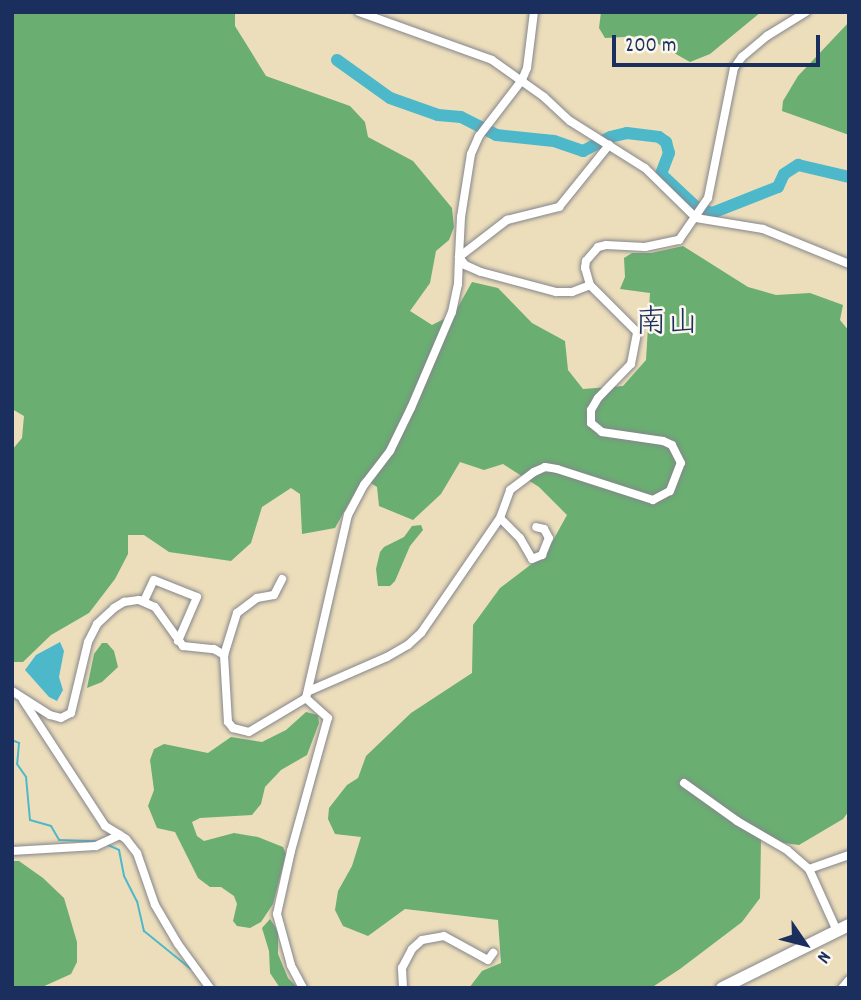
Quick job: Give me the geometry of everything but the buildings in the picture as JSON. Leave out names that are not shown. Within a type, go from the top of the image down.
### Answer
[{"type":"highway","points":[[722,988],[843,928]]},
{"type":"street","points":[[359,12],[430,39],[466,48],[492,60],[522,80],[570,121],[645,168],[697,216],[763,229],[849,264]]},
{"type":"street","points":[[303,988],[291,965],[277,914],[328,718],[308,694],[314,658],[348,515],[364,485],[390,451],[452,312],[458,284],[461,217],[471,154],[479,136],[522,80],[530,55],[534,12]]},
{"type":"street","points":[[282,579],[274,595],[257,598],[237,613],[223,655],[228,722],[233,728],[249,732],[308,694],[408,645],[421,633],[500,518],[510,490],[521,479],[545,467],[653,500],[670,491],[681,463],[673,445],[663,441],[602,432],[591,423],[591,410],[598,398],[631,364],[637,332],[590,285],[584,268],[589,256],[598,247],[616,244],[645,247],[679,240],[704,205],[734,68],[742,57],[767,36],[806,12]]},
{"type":"street","points":[[459,257],[508,220],[559,207],[610,145]]},
{"type":"street","points":[[459,257],[465,265],[481,272],[556,292],[572,292],[590,285]]},
{"type":"street","points":[[500,518],[520,538],[532,559],[542,555],[550,538],[544,529],[536,527]]},
{"type":"street","points":[[144,601],[154,580],[197,597],[178,641]]},
{"type":"street","points":[[16,693],[50,715],[61,718],[71,713],[88,642],[97,624],[124,602],[144,601],[160,613],[178,641],[189,648],[214,649],[223,655]]},
{"type":"street","points":[[16,693],[105,826],[120,835],[137,853],[155,905],[210,988]]},
{"type":"street","points":[[684,783],[729,815],[787,850],[809,869],[843,928]]},
{"type":"street","points":[[12,851],[96,846],[120,835]]},
{"type":"street","points":[[809,869],[849,855]]},
{"type":"street","points":[[403,988],[402,968],[408,954],[422,940],[444,936],[488,960],[493,953]]},
{"type":"street","points":[[842,988],[849,980]]},
{"type":"green space","points":[[12,12],[235,12],[235,26],[266,76],[350,106],[365,122],[368,137],[413,161],[452,208],[454,227],[449,240],[436,251],[430,283],[410,311],[432,325],[454,314],[472,282],[498,288],[532,323],[565,341],[568,370],[583,389],[623,386],[646,360],[650,293],[620,289],[625,277],[624,258],[632,253],[651,253],[683,246],[748,287],[776,295],[810,293],[843,305],[840,320],[849,331],[849,811],[843,819],[799,845],[761,840],[760,898],[742,922],[680,969],[651,988],[469,988],[482,971],[501,963],[498,920],[405,909],[368,936],[343,926],[335,910],[338,891],[352,866],[361,837],[335,834],[328,819],[329,808],[347,785],[358,778],[366,756],[411,713],[472,673],[473,625],[500,588],[546,553],[567,515],[539,487],[503,464],[484,470],[460,462],[441,494],[413,520],[379,506],[377,487],[363,478],[335,528],[302,534],[300,494],[291,488],[262,507],[251,543],[231,561],[169,552],[144,535],[128,535],[128,554],[115,579],[89,613],[51,635],[23,662],[12,662],[12,450],[22,438],[24,416],[12,409]]},
{"type":"green space","points":[[601,12],[761,12],[710,54],[690,62],[644,36],[605,38],[599,28]]},
{"type":"green space","points":[[849,22],[849,135],[782,111],[783,101],[798,76]]},
{"type":"green space","points":[[421,525],[423,530],[410,546],[395,581],[390,586],[378,586],[376,569],[380,552],[384,547],[404,537],[412,526]]},
{"type":"green space","points":[[102,643],[107,643],[114,651],[118,667],[102,682],[87,688],[94,654]]},
{"type":"green space","points":[[306,712],[318,715],[319,723],[307,755],[281,770],[265,787],[261,804],[252,815],[200,818],[192,822],[197,836],[204,841],[234,833],[258,837],[283,847],[286,854],[273,904],[261,922],[250,928],[237,926],[233,921],[237,904],[234,896],[221,887],[210,887],[198,878],[175,832],[157,828],[148,806],[154,790],[150,760],[154,749],[164,744],[208,753],[231,737],[262,742],[286,730]]},
{"type":"green space","points":[[12,861],[19,861],[43,878],[64,898],[77,942],[77,962],[71,974],[40,988],[12,988]]},
{"type":"green space","points":[[270,919],[278,931],[278,954],[288,978],[298,988],[280,988],[270,973],[269,951],[262,928]]},
{"type":"water","points":[[60,642],[64,651],[59,677],[63,690],[57,701],[49,697],[25,670],[36,655]]},
{"type":"waterway","points":[[337,60],[390,98],[438,115],[461,117],[496,135],[554,141],[583,151],[610,137],[627,133],[659,137],[666,142],[669,153],[661,174],[696,207],[712,213],[778,187],[784,174],[798,165],[849,177]]},
{"type":"waterway","points":[[12,740],[19,743],[17,764],[26,777],[30,820],[51,826],[59,840],[96,841]]},
{"type":"waterway","points":[[108,845],[119,850],[124,876],[137,901],[144,931],[191,969]]},
{"type":"district","name":"南山","points":[[667,325]]}]
